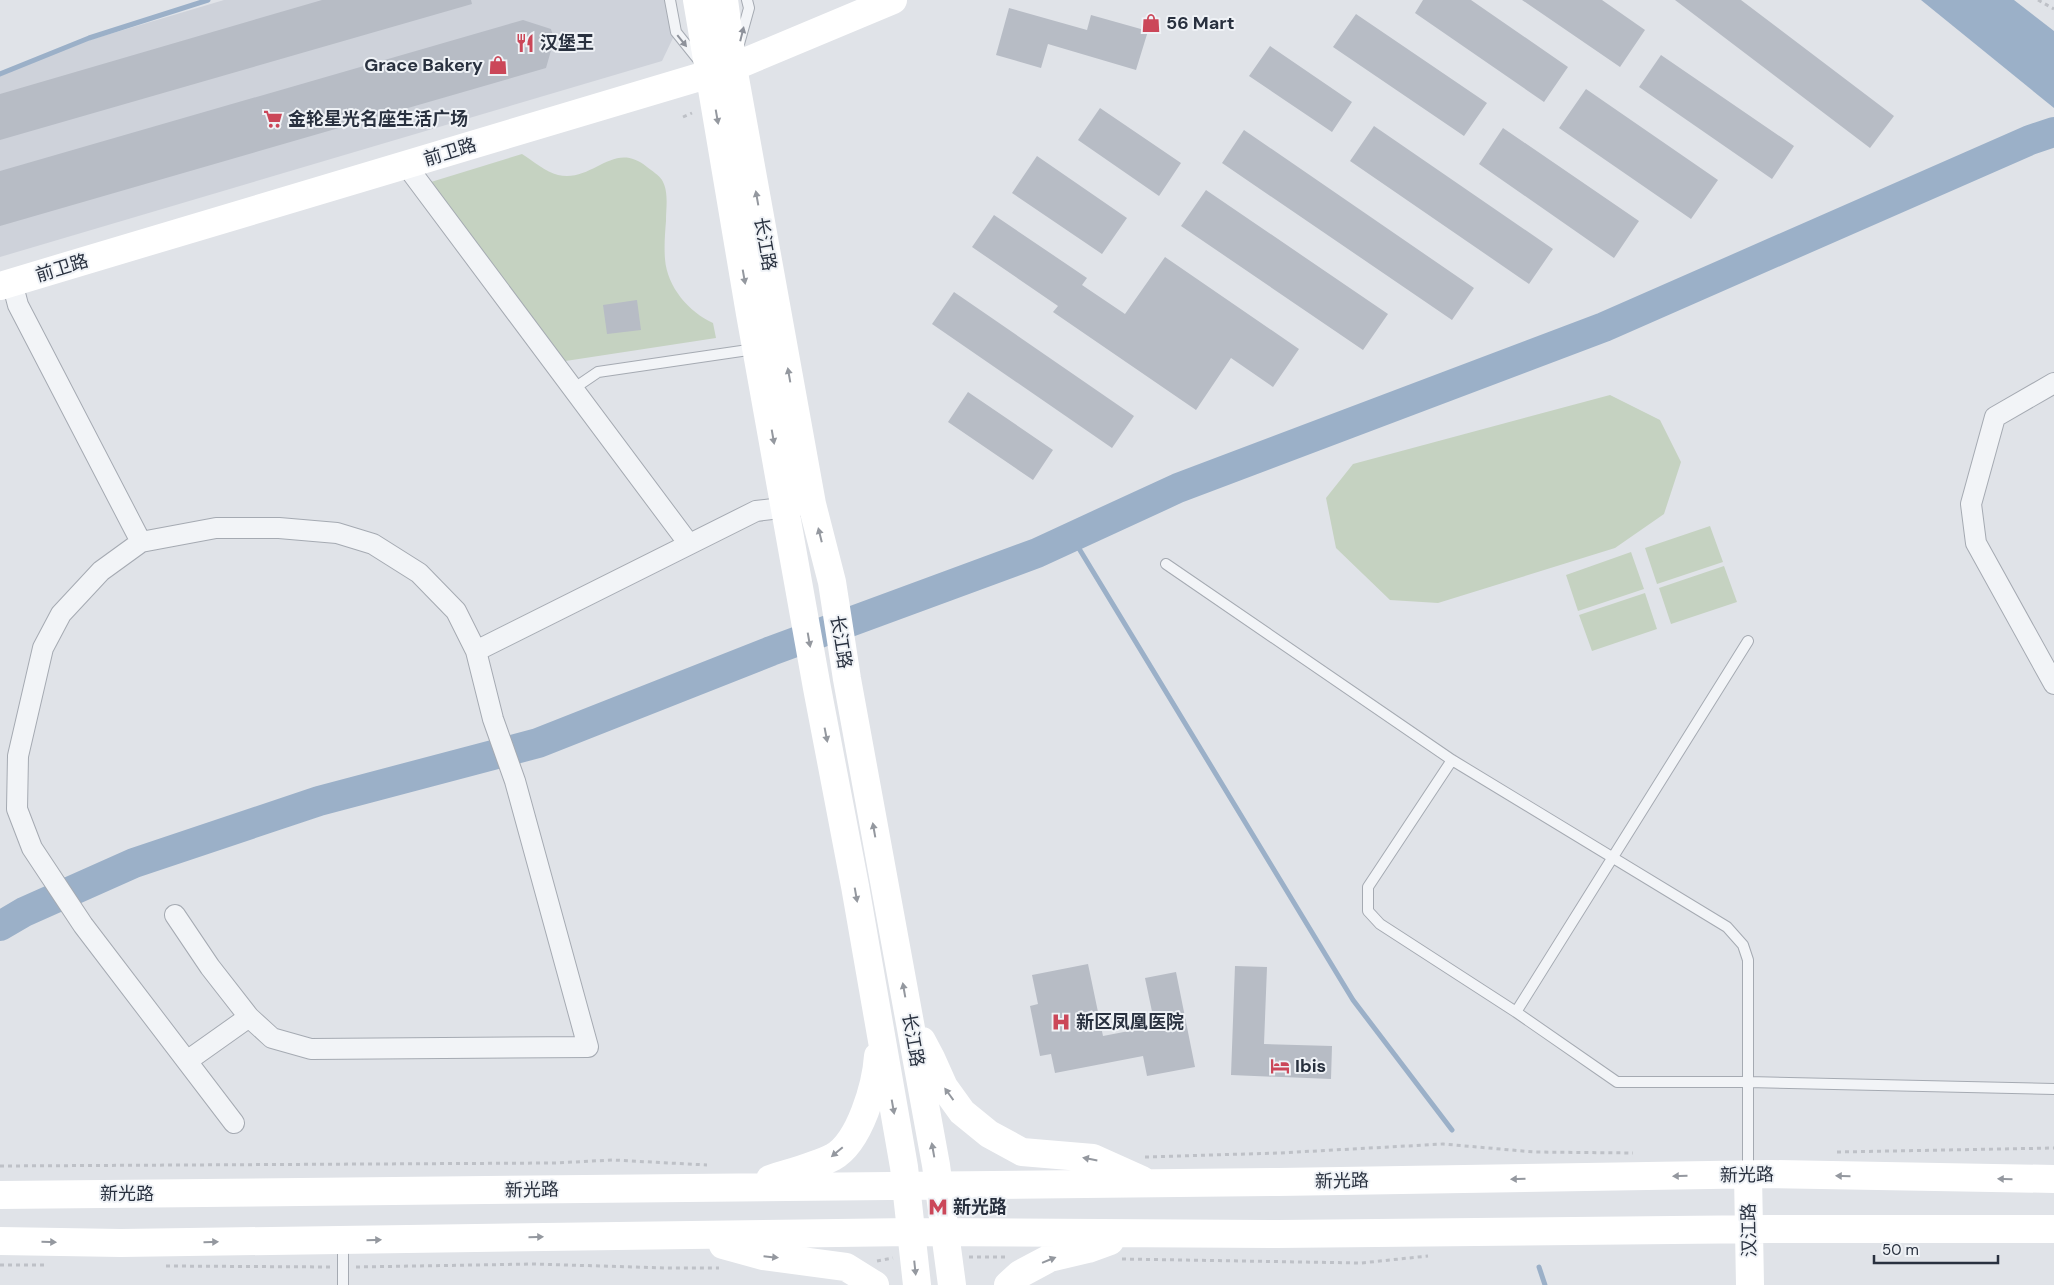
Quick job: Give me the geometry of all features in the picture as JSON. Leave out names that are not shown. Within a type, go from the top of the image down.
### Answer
[{"type":"main road","name":"长江路","points":[[697,0],[722,71],[812,504],[832,582],[847,679],[939,1185],[952,1285]]},
{"type":"main road","name":"长江路","points":[[724,0],[722,71],[756,348],[880,1028],[906,1186],[917,1285]]},
{"type":"main road","name":"前卫路","points":[[6,284],[722,71],[893,0]]},
{"type":"main road","points":[[909,1019],[931,1058],[944,1087],[962,1112],[989,1134],[1022,1152],[1093,1158],[1151,1183]]},
{"type":"main road","points":[[744,1188],[814,1165],[835,1156],[847,1143],[866,1113],[878,1061],[880,1028]]},
{"type":"main road","name":"新光路","points":[[0,1196],[1748,1175],[2054,1179]]},
{"type":"main road","name":"汉江路","points":[[1748,1175],[1750,1285]]},
{"type":"main road","points":[[0,1241],[121,1243],[912,1232],[1287,1234],[1749,1229],[2054,1229]]},
{"type":"main road","points":[[1008,1285],[1020,1274],[1050,1258],[1088,1249],[1130,1233]]},
{"type":"main road","points":[[690,1236],[763,1256],[846,1267],[876,1285]]},
{"type":"street","points":[[406,165],[689,544]]},
{"type":"street","points":[[6,284],[141,542]]},
{"type":"street","points":[[2054,384],[1995,417],[1971,504],[1976,543],[2054,684]]},
{"type":"street","points":[[476,651],[756,511],[812,504]]},
{"type":"street","points":[[175,915],[210,967],[249,1017],[272,1038],[311,1049],[588,1047],[514,781],[493,719],[476,651],[456,611],[418,573],[373,544],[337,533],[278,528],[216,528],[141,542],[101,570],[62,614],[43,648],[18,756],[17,809],[32,848],[83,925],[234,1123]]},
{"type":"street","points":[[188,1062],[249,1017]]},
{"type":"lane","points":[[670,0],[676,32],[722,71],[749,8],[747,0]]},
{"type":"lane","points":[[573,389],[598,372],[756,348]]},
{"type":"lane","points":[[1166,564],[1452,760],[1727,927],[1743,945],[1748,960],[1748,1175]]},
{"type":"lane","points":[[1516,1012],[1748,641]]},
{"type":"lane","points":[[1452,760],[1368,887],[1368,911],[1380,924],[1516,1012],[1617,1082],[1748,1082],[2054,1089]]},
{"type":"lane","points":[[343,1240],[344,1285]]},
{"type":"path","points":[[2038,0],[2054,9]]},
{"type":"path","points":[[683,117],[692,113]]},
{"type":"shaded area","points":[[224,0],[665,0],[673,38],[662,61],[0,257],[0,76],[83,42]]},
{"type":"green space","points":[[522,154],[544,169],[558,175],[571,176],[613,159],[624,158],[635,160],[659,176],[664,185],[666,195],[665,254],[670,279],[675,289],[688,305],[713,323],[716,338],[559,362],[431,182]]},
{"type":"green space","points":[[1610,395],[1660,420],[1681,462],[1664,514],[1615,548],[1438,603],[1390,600],[1336,548],[1326,498],[1353,464]]},
{"type":"green space","points":[[1710,526],[1723,562],[1657,584],[1645,548]]},
{"type":"green space","points":[[1631,552],[1644,589],[1578,611],[1566,575]]},
{"type":"green space","points":[[1724,566],[1737,602],[1671,624],[1659,588]]},
{"type":"green space","points":[[1645,593],[1657,629],[1592,651],[1579,615]]},
{"type":"water","points":[[1921,0],[2014,0],[2054,31],[2054,108]]},
{"type":"building","name":"金轮星光名座生活广场","points":[[322,0],[471,0],[472,4],[0,140],[0,94]]},
{"type":"building","points":[[1423,0],[1471,0],[1568,67],[1544,102],[1415,13]]},
{"type":"building","points":[[1522,0],[1602,0],[1645,30],[1620,67]]},
{"type":"building","points":[[1675,0],[1741,0],[1894,116],[1870,148]]},
{"type":"building","points":[[1009,8],[1087,30],[1091,15],[1148,31],[1136,70],[1048,44],[1041,68],[996,55]]},
{"type":"building","points":[[1356,14],[1487,103],[1464,136],[1333,47]]},
{"type":"building","name":"金轮星光名座生活广场","points":[[523,20],[551,29],[554,40],[546,68],[0,226],[0,171]]},
{"type":"building","points":[[1270,46],[1352,102],[1332,132],[1249,76]]},
{"type":"building","points":[[1661,55],[1794,146],[1772,179],[1639,87]]},
{"type":"building","points":[[1586,89],[1718,180],[1691,219],[1559,128]]},
{"type":"building","points":[[1100,108],[1181,163],[1159,196],[1078,140]]},
{"type":"building","points":[[1374,126],[1553,249],[1529,284],[1350,161]]},
{"type":"building","points":[[1503,128],[1639,221],[1614,258],[1479,164]]},
{"type":"building","points":[[1244,130],[1474,288],[1452,320],[1222,163]]},
{"type":"building","points":[[1037,156],[1127,218],[1102,254],[1012,193]]},
{"type":"building","points":[[1206,190],[1388,314],[1363,350],[1181,226]]},
{"type":"building","points":[[994,215],[1087,278],[1082,285],[1125,314],[1165,257],[1299,349],[1273,387],[1231,358],[1196,410],[1053,312],[1058,306],[972,247]]},
{"type":"building","points":[[954,292],[1134,416],[1112,448],[932,324]]},
{"type":"building","points":[[637,300],[641,330],[607,334],[603,305]]},
{"type":"building","points":[[968,392],[1053,450],[1033,480],[948,422]]},
{"type":"building","points":[[1088,964],[1103,1036],[1155,1026],[1145,978],[1176,972],[1195,1067],[1147,1076],[1143,1056],[1055,1073],[1051,1054],[1040,1056],[1030,1006],[1038,1004],[1032,975]]},
{"type":"building","points":[[1235,966],[1267,967],[1264,1044],[1332,1046],[1331,1079],[1231,1075]]},
{"type":"waterway","points":[[0,74],[89,38],[208,0]]},
{"type":"waterway","points":[[0,926],[24,912],[134,863],[319,801],[538,743],[771,651],[1037,553],[1178,488],[1604,327],[2030,140],[2054,132]]},
{"type":"waterway","points":[[1072,537],[1353,1000],[1452,1130]]},
{"type":"waterway","points":[[1539,1267],[1545,1285]]},
{"type":"place","name":"56 Mart","points":[[1151,23]]},
{"type":"place","name":"汉堡王","points":[[525,43]]},
{"type":"place","name":"Grace Bakery","points":[[498,65]]},
{"type":"place","name":"金轮星光名座生活广场","points":[[273,119]]},
{"type":"place","name":"新区凤凰医院","points":[[1061,1022]]},
{"type":"place","name":"Ibis","points":[[1280,1066]]},
{"type":"place","name":"新光路","points":[[938,1207]]}]
